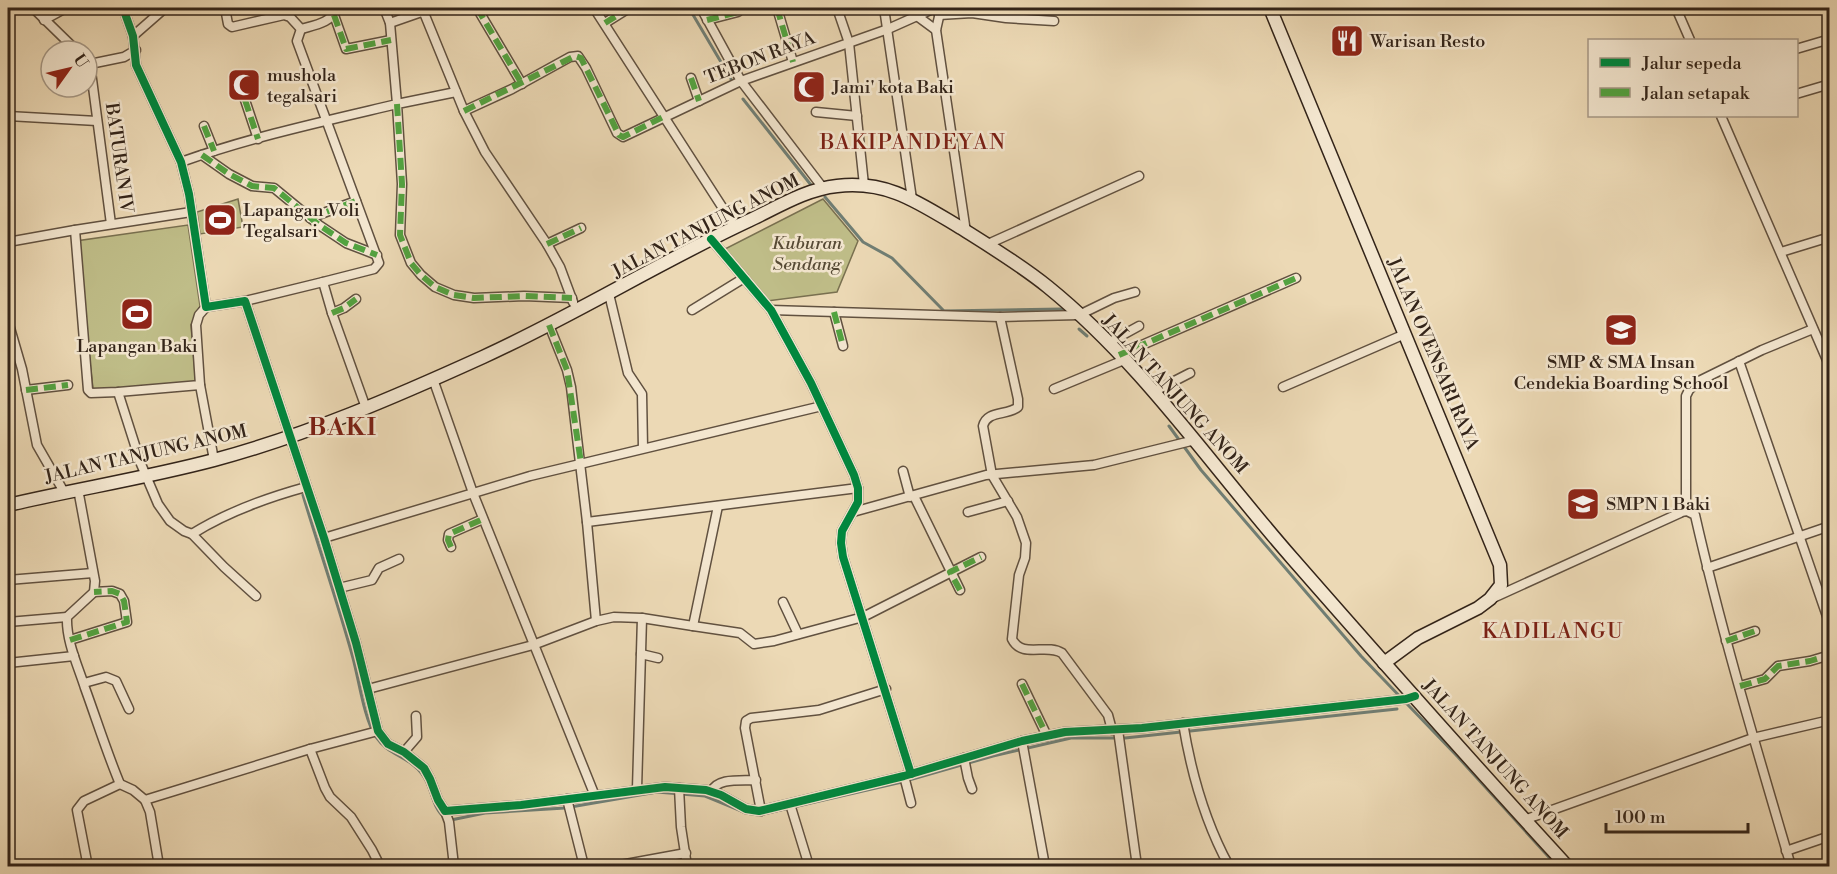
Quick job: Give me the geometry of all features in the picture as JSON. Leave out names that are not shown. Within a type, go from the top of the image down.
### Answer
[{"type":"main road","name":"JALAN OVENSARI RAYA","points":[[1270,8],[1500,565],[1501,585],[1490,599]]},
{"type":"main road","name":"JALAN TANJUNG ANOM","points":[[8,505],[214,460],[292,437],[433,379],[549,325],[711,239],[805,195],[823,188],[864,185],[886,189],[912,199],[988,244],[1047,286],[1108,343],[1153,392],[1187,442],[1384,663],[1406,698],[1567,867]]},
{"type":"main road","points":[[1384,663],[1418,638],[1478,608],[1490,599]]},
{"type":"street","points":[[33,8],[64,39]]},
{"type":"street","points":[[44,20],[66,8]]},
{"type":"street","points":[[123,8],[133,36],[136,65],[181,162],[206,307]]},
{"type":"street","points":[[133,36],[165,8]]},
{"type":"street","points":[[225,8],[228,24],[232,27],[284,15],[290,17],[301,29]]},
{"type":"street","points":[[384,8],[390,23],[397,104],[402,184],[400,235],[411,263],[435,287],[454,295],[474,298],[524,296],[572,298]]},
{"type":"street","points":[[390,23],[422,10],[434,8]]},
{"type":"street","points":[[464,111],[522,84],[477,8]]},
{"type":"street","points":[[594,8],[666,116],[735,227]]},
{"type":"street","points":[[605,23],[629,8]]},
{"type":"street","points":[[701,8],[739,82],[823,188]]},
{"type":"street","points":[[777,8],[793,62]]},
{"type":"street","points":[[837,8],[849,43],[864,185]]},
{"type":"street","points":[[884,8],[912,199]]},
{"type":"street","points":[[1676,8],[1690,39]]},
{"type":"street","points":[[422,10],[464,111],[485,152],[548,244],[560,267],[576,311]]},
{"type":"street","points":[[966,232],[936,30],[938,10],[1054,21]]},
{"type":"street","name":"TEBON RAYA","points":[[522,84],[570,57],[578,56],[619,135],[623,137],[739,82],[938,10]]},
{"type":"street","points":[[301,29],[323,22],[335,11],[346,49],[391,40]]},
{"type":"street","points":[[707,20],[738,12]]},
{"type":"street","points":[[917,16],[936,30]]},
{"type":"street","points":[[214,460],[200,385],[196,325],[199,315],[206,307],[245,302],[374,269],[379,263],[297,41],[301,29]]},
{"type":"street","points":[[1798,49],[1830,39]]},
{"type":"street","points":[[99,61],[124,57],[136,50]]},
{"type":"street","points":[[124,57],[136,65]]},
{"type":"street","points":[[691,78],[699,100]]},
{"type":"street","points":[[1798,94],[1830,84]]},
{"type":"street","points":[[181,162],[202,154],[326,120],[456,92]]},
{"type":"street","name":"BATURAN IV","points":[[94,99],[111,224]]},
{"type":"street","points":[[245,100],[258,139]]},
{"type":"street","points":[[816,112],[857,116]]},
{"type":"street","points":[[8,116],[97,121]]},
{"type":"street","points":[[1721,117],[1830,367]]},
{"type":"street","points":[[204,126],[214,151]]},
{"type":"street","points":[[202,154],[229,174],[252,186],[274,188],[310,218],[346,243],[377,255]]},
{"type":"street","points":[[988,244],[1139,176]]},
{"type":"street","points":[[310,218],[356,201]]},
{"type":"street","points":[[8,242],[191,212]]},
{"type":"street","points":[[548,244],[581,228]]},
{"type":"street","points":[[75,230],[88,390],[91,393],[118,392],[200,385]]},
{"type":"street","points":[[1781,252],[1830,237]]},
{"type":"street","points":[[711,239],[771,310],[822,406],[854,474],[858,488],[858,502],[842,531],[840,543],[886,689],[911,803]]},
{"type":"street","points":[[692,310],[744,278]]},
{"type":"street","points":[[1054,389],[1296,278]]},
{"type":"street","points":[[323,282],[366,408]]},
{"type":"street","points":[[771,310],[1000,317],[1079,315],[1114,298],[1135,292]]},
{"type":"street","points":[[609,294],[628,373],[642,394],[644,448]]},
{"type":"street","points":[[332,313],[356,299]]},
{"type":"street","points":[[245,302],[324,538],[368,689],[375,732],[388,744],[404,752],[424,768],[448,817],[454,867]]},
{"type":"street","points":[[834,312],[843,346]]},
{"type":"street","points":[[1000,317],[1018,407],[1013,411],[990,416],[984,422],[992,475],[1024,532],[1026,543],[1025,558],[1019,575],[1012,639],[1019,648],[1024,650],[1052,650],[1062,653],[1108,715],[1117,734],[1137,867]]},
{"type":"street","points":[[8,321],[26,390],[37,445],[64,492]]},
{"type":"street","points":[[549,325],[567,370],[581,463],[596,621]]},
{"type":"street","points":[[1108,343],[1139,326]]},
{"type":"street","points":[[1681,512],[1686,502],[1686,396],[1689,390],[1699,381],[1739,361],[1813,329]]},
{"type":"street","points":[[1283,387],[1405,334]]},
{"type":"street","points":[[1739,361],[1798,536],[1826,604],[1830,624]]},
{"type":"street","points":[[1153,392],[1190,373]]},
{"type":"street","points":[[433,379],[483,519],[595,796]]},
{"type":"street","points":[[26,390],[69,385]]},
{"type":"street","points":[[118,392],[146,476],[163,513],[177,526],[192,534],[256,596]]},
{"type":"street","points":[[324,538],[581,463],[822,406]]},
{"type":"street","points":[[853,512],[992,475],[1094,465],[1187,442]]},
{"type":"street","points":[[903,471],[912,497],[960,590]]},
{"type":"street","points":[[192,534],[247,506],[306,487]]},
{"type":"street","points":[[587,522],[858,488]]},
{"type":"street","points":[[78,489],[93,573],[94,592]]},
{"type":"street","points":[[968,512],[1008,501]]},
{"type":"street","points":[[693,626],[718,506]]},
{"type":"street","points":[[1490,599],[1681,512],[1690,512],[1695,515],[1726,641],[1791,867]]},
{"type":"street","points":[[451,547],[448,540],[449,534],[483,519]]},
{"type":"street","points":[[1707,568],[1830,526]]},
{"type":"street","points":[[368,689],[533,645],[596,621],[614,617],[642,618],[740,633],[754,644],[774,641],[863,617],[981,557]]},
{"type":"street","points":[[339,588],[372,580],[379,567],[399,559]]},
{"type":"street","points":[[8,580],[93,573]]},
{"type":"street","points":[[8,622],[67,616],[94,592],[112,591],[120,594],[124,601],[127,622],[70,640]]},
{"type":"street","points":[[783,602],[798,634]]},
{"type":"street","points":[[67,616],[74,656],[120,784],[133,790],[145,800],[150,812],[159,867]]},
{"type":"street","points":[[637,789],[642,618]]},
{"type":"street","points":[[1726,641],[1755,631]]},
{"type":"street","points":[[641,654],[658,658]]},
{"type":"street","points":[[1740,686],[1765,679],[1778,666],[1830,655]]},
{"type":"street","points":[[8,663],[74,656]]},
{"type":"street","points":[[84,684],[106,677],[116,681],[129,709]]},
{"type":"street","points":[[1022,684],[1047,736]]},
{"type":"street","points":[[762,811],[745,729],[748,719],[819,710],[886,689]]},
{"type":"street","points":[[448,817],[568,805],[595,796],[665,787],[679,791],[711,792],[746,809],[762,811],[791,807],[965,763],[1023,747],[1047,736],[1065,732],[1117,734],[1184,728],[1406,698]]},
{"type":"street","points":[[404,752],[417,737],[416,716]]},
{"type":"street","points":[[1524,820],[1753,738],[1830,720]]},
{"type":"street","points":[[1184,728],[1191,765],[1208,822],[1228,867]]},
{"type":"street","points":[[145,800],[310,749],[375,732]]},
{"type":"street","points":[[1023,747],[1045,867]]},
{"type":"street","points":[[310,749],[330,797],[351,817],[380,867]]},
{"type":"street","points":[[965,763],[972,789]]},
{"type":"street","points":[[711,792],[719,782],[756,780]]},
{"type":"street","points":[[85,867],[87,862],[76,810],[78,805],[120,784]]},
{"type":"street","points":[[679,791],[687,867]]},
{"type":"street","points":[[568,805],[584,867]]},
{"type":"street","points":[[791,807],[809,867]]},
{"type":"street","points":[[1786,851],[1830,836]]},
{"type":"street","points":[[615,867],[686,853]]},
{"type":"green space","name":"Lapangan Voli Tegalsari","points":[[238,199],[243,227],[200,234],[197,212]]},
{"type":"green space","name":"Kuburan Sendang","points":[[823,199],[858,241],[837,292],[767,301],[725,249]]},
{"type":"green space","name":"Lapangan Baki","points":[[188,225],[200,306],[191,325],[196,386],[94,397],[76,241]]},
{"type":"waterway","points":[[689,8],[731,79]]},
{"type":"waterway","points":[[743,99],[811,185]]},
{"type":"waterway","points":[[825,197],[863,242],[892,258],[944,311],[1062,309]]},
{"type":"waterway","points":[[1079,329],[1087,336]]},
{"type":"waterway","points":[[1169,426],[1201,470],[1361,656],[1458,757],[1557,866]]},
{"type":"waterway","points":[[303,495],[347,637],[372,729],[381,743],[422,774],[437,808],[445,818]]},
{"type":"waterway","points":[[763,814],[902,782],[993,756],[1071,738],[1125,738],[1397,709]]},
{"type":"waterway","points":[[451,820],[485,813],[565,808],[657,792],[705,796],[744,812]]},
{"type":"marked path","points":[[477,8],[522,84]]},
{"type":"marked path","points":[[605,23],[629,8]]},
{"type":"marked path","points":[[777,8],[793,62]]},
{"type":"marked path","points":[[707,20],[738,12]]},
{"type":"marked path","points":[[334,15],[346,49],[391,40]]},
{"type":"marked path","points":[[464,111],[575,56],[581,58],[619,135],[623,137],[665,116]]},
{"type":"marked path","points":[[691,78],[699,101]]},
{"type":"marked path","points":[[245,100],[258,139]]},
{"type":"marked path","points":[[397,104],[402,184],[400,235],[411,263],[421,275],[435,287],[454,295],[474,298],[524,296],[572,298]]},
{"type":"marked path","points":[[204,126],[214,151]]},
{"type":"marked path","points":[[202,155],[229,174],[252,186],[274,188],[319,225],[346,243],[377,255]]},
{"type":"marked path","points":[[310,218],[356,201]]},
{"type":"marked path","points":[[547,244],[581,228]]},
{"type":"marked path","points":[[1119,355],[1296,278]]},
{"type":"marked path","points":[[332,313],[356,299]]},
{"type":"marked path","points":[[834,312],[843,346]]},
{"type":"marked path","points":[[549,325],[567,370],[581,463]]},
{"type":"marked path","points":[[26,390],[68,385]]},
{"type":"marked path","points":[[451,547],[448,540],[449,534],[483,519]]},
{"type":"marked path","points":[[960,590],[950,572],[981,557]]},
{"type":"marked path","points":[[70,640],[127,622],[124,601],[120,594],[112,591],[94,592]]},
{"type":"marked path","points":[[1823,605],[1830,603]]},
{"type":"marked path","points":[[1726,641],[1755,631]]},
{"type":"marked path","points":[[1740,686],[1765,679],[1778,666],[1830,655]]},
{"type":"marked path","points":[[1022,684],[1047,736]]},
{"type":"cycle path","points":[[123,8],[133,36],[136,65],[181,162],[189,194],[206,307],[245,301],[324,538],[356,643],[378,731],[388,744],[404,752],[424,768],[445,811],[521,805],[665,787],[706,790],[721,795],[746,809],[759,811],[904,776],[1022,741],[1065,732],[1142,728],[1406,699],[1415,696]]},
{"type":"cycle path","points":[[711,239],[771,310],[811,383],[854,475],[858,488],[858,502],[842,531],[843,557],[911,774]]},
{"type":"place","name":"Warisan Resto","points":[[1347,41]]},
{"type":"place","name":"mushola tegalsari","points":[[244,85]]},
{"type":"place","name":"Jami' kota Baki","points":[[809,87]]},
{"type":"place","name":"Lapangan Voli Tegalsari","points":[[220,220]]},
{"type":"place","name":"Lapangan Baki","points":[[137,314]]},
{"type":"place","name":"SMP & SMA Insan Cendekia Boarding School","points":[[1621,330]]},
{"type":"place","name":"SMPN 1 Baki","points":[[1583,504]]},
{"type":"district","name":"BAKIPANDEYAN","points":[[913,143]]},
{"type":"district","name":"BAKI","points":[[343,428]]},
{"type":"district","name":"KADILANGU","points":[[1553,632]]}]
